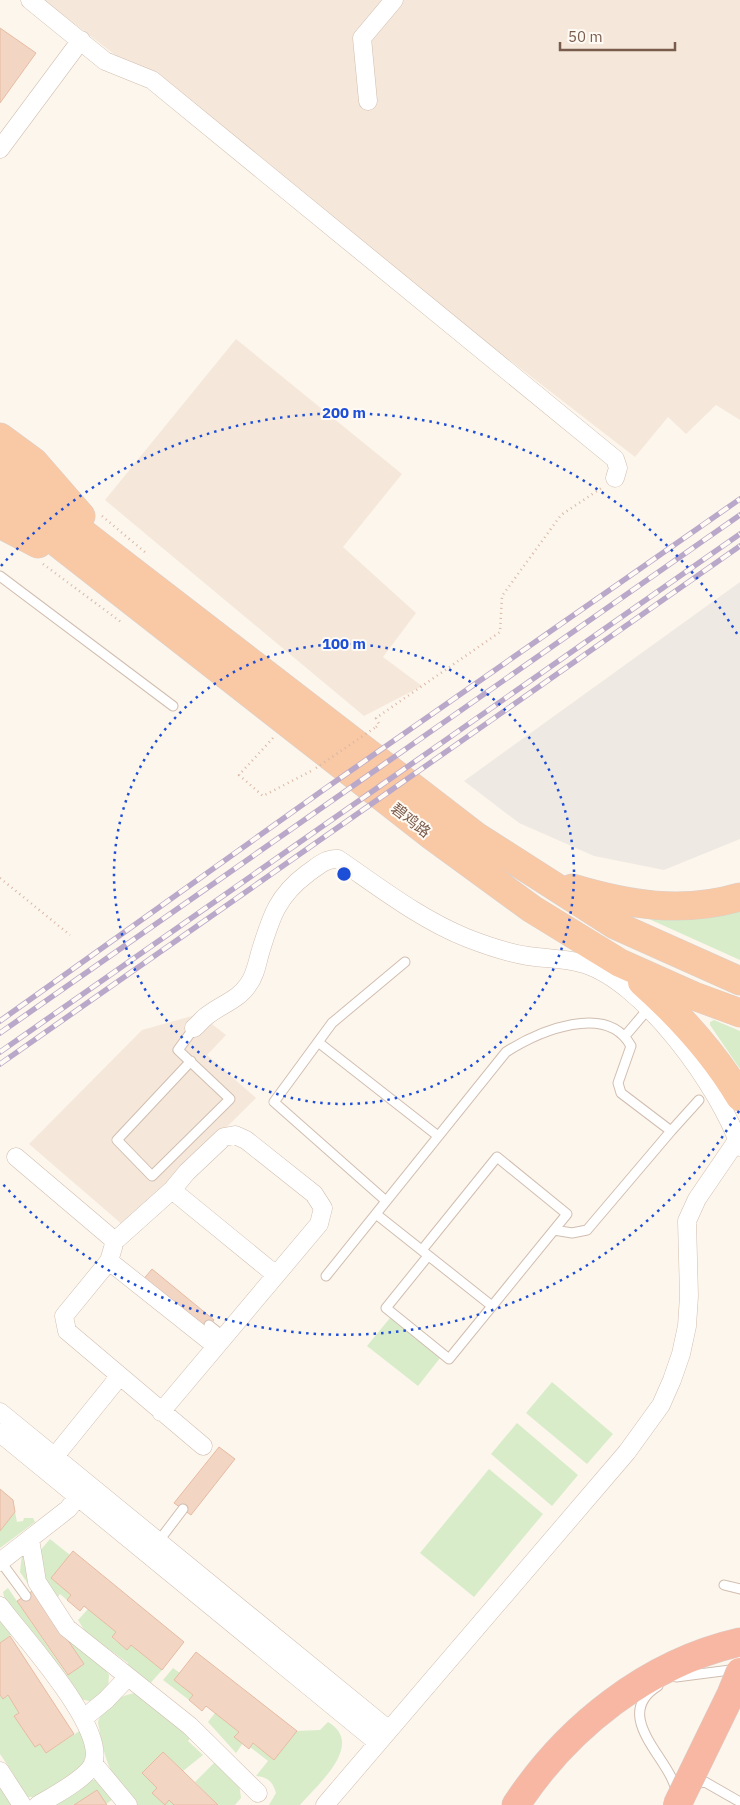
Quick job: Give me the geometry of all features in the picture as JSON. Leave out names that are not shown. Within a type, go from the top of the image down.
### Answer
[{"type":"highway","points":[[0,437],[34,462],[116,574]]},
{"type":"highway","points":[[0,469],[116,574]]},
{"type":"highway","points":[[0,498],[116,574]]},
{"type":"highway","points":[[0,524],[116,574]]},
{"type":"highway","name":"碧鸡路","points":[[116,574],[476,836],[532,873],[615,926],[740,981]]},
{"type":"highway","name":"碧鸡路","points":[[116,574],[432,836],[532,909],[620,963],[694,996],[740,1013]]},
{"type":"highway","points":[[532,873],[603,898],[629,904],[683,907],[706,906],[740,897]]},
{"type":"highway","points":[[620,963],[670,1007],[721,1064],[740,1096]]},
{"type":"highway","points":[[516,1805],[555,1752],[594,1717],[619,1698],[695,1656],[740,1642]]},
{"type":"highway","points":[[676,1799],[731,1694],[740,1671]]},
{"type":"street","points":[[30,0],[105,61],[152,80],[615,458],[618,468],[615,478]]},
{"type":"street","points":[[368,101],[362,38],[394,0]]},
{"type":"street","points":[[0,149],[81,40]]},
{"type":"street","points":[[194,1028],[208,1015],[241,994],[256,970],[275,907],[295,883],[331,858],[338,859],[423,917],[467,938],[526,956],[585,964],[611,977],[648,1008],[667,1029],[697,1068],[739,1141],[697,1199],[688,1221],[689,1296],[687,1326],[672,1380],[660,1404],[627,1452],[325,1805]]},
{"type":"street","points":[[161,1412],[319,1224],[322,1216],[323,1208],[314,1194],[246,1140],[235,1135],[224,1137],[187,1172],[172,1190],[115,1241],[109,1261],[64,1316],[64,1324],[72,1337],[161,1412],[203,1446]]},
{"type":"street","points":[[16,1158],[115,1241]]},
{"type":"street","points":[[172,1190],[276,1275]]},
{"type":"street","points":[[109,1261],[220,1342]]},
{"type":"street","points":[[50,1463],[119,1377]]},
{"type":"street","points":[[0,1412],[50,1463],[383,1737]]},
{"type":"street","points":[[0,1433],[50,1463]]},
{"type":"street","points":[[83,1490],[158,1542],[383,1737]]},
{"type":"street","points":[[1,1562],[68,1509],[83,1490]]},
{"type":"street","points":[[30,1540],[37,1582],[67,1628],[190,1726],[258,1793]]},
{"type":"street","points":[[0,1606],[39,1653],[84,1718],[91,1733],[94,1747],[93,1763],[84,1774],[38,1805]]},
{"type":"street","points":[[84,1718],[106,1700],[128,1677]]},
{"type":"street","points":[[93,1763],[128,1805]]},
{"type":"street","points":[[0,1771],[22,1805]]},
{"type":"lane","points":[[0,576],[173,706]]},
{"type":"lane","points":[[386,1201],[274,1102],[332,1023],[405,962]]},
{"type":"lane","points":[[625,1036],[648,1008]]},
{"type":"lane","points":[[326,1276],[506,1052],[520,1043],[557,1029],[589,1023],[614,1027],[625,1036],[631,1046],[618,1082],[621,1093],[671,1131]]},
{"type":"lane","points":[[190,1061],[117,1140],[152,1176],[230,1099],[190,1061],[178,1050],[194,1028]]},
{"type":"lane","points":[[318,1042],[438,1136]]},
{"type":"lane","points":[[554,1230],[572,1234],[587,1230],[699,1100]]},
{"type":"lane","points":[[497,1157],[567,1214],[554,1230],[449,1359],[386,1308],[497,1157]]},
{"type":"lane","points":[[376,1214],[492,1306]]},
{"type":"lane","points":[[209,1325],[220,1342]]},
{"type":"lane","points":[[158,1542],[183,1509]]},
{"type":"lane","points":[[1,1562],[26,1596]]},
{"type":"lane","points":[[724,1585],[740,1589]]},
{"type":"lane","points":[[740,1671],[691,1674],[670,1679],[654,1688],[643,1702],[640,1715],[643,1730],[676,1799],[705,1782],[740,1802]]},
{"type":"path","points":[[278,734],[266,743],[239,775],[263,796],[316,768],[376,727],[379,724],[376,718],[500,632],[502,596],[561,515],[615,478]]},
{"type":"path","points":[[0,878],[70,935]]},
{"type":"shaded area","points":[[44,0],[740,0],[740,420],[716,405],[686,434],[668,417],[635,457]]},
{"type":"shaded area","points":[[236,339],[402,474],[343,547],[416,613],[383,657],[422,686],[364,716],[105,500]]},
{"type":"shaded area","points":[[740,582],[740,839],[664,870],[594,856],[519,823],[464,781]]},
{"type":"shaded area","points":[[199,1014],[226,1035],[207,1055],[256,1098],[124,1226],[29,1144],[142,1030]]},
{"type":"green space","points":[[740,908],[740,960],[649,919],[683,919]]},
{"type":"green space","points":[[714,1020],[740,1031],[740,1069],[710,1025],[710,1022]]},
{"type":"green space","points":[[390,1318],[440,1358],[418,1386],[367,1346]]},
{"type":"green space","points":[[552,1382],[613,1434],[587,1464],[526,1413]]},
{"type":"green space","points":[[517,1423],[578,1475],[552,1506],[491,1454]]},
{"type":"green space","points":[[489,1469],[543,1514],[474,1597],[420,1553]]},
{"type":"green space","points":[[15,1512],[17,1522],[23,1521],[24,1518],[33,1518],[35,1522],[0,1548],[0,1531]]},
{"type":"green space","points":[[50,1539],[70,1555],[51,1578],[71,1595],[67,1600],[60,1594],[55,1601],[40,1578],[38,1553]]},
{"type":"green space","points":[[22,1554],[24,1554],[109,1675],[108,1688],[93,1702],[81,1699],[74,1693],[45,1647],[18,1619],[5,1600],[3,1592],[8,1588],[67,1675],[83,1665],[20,1572]]},
{"type":"green space","points":[[88,1609],[116,1632],[112,1638],[126,1649],[131,1645],[162,1670],[148,1686],[126,1668],[128,1663],[86,1633],[78,1620]]},
{"type":"green space","points":[[0,1617],[12,1634],[0,1643]]},
{"type":"green space","points":[[173,1668],[180,1673],[174,1680],[193,1695],[189,1700],[163,1680]]},
{"type":"green space","points":[[138,1693],[192,1736],[188,1741],[203,1755],[183,1771],[163,1752],[142,1773],[157,1788],[153,1793],[165,1805],[133,1805],[113,1775],[103,1747],[98,1722],[104,1710],[119,1698]]},
{"type":"green space","points":[[0,1695],[3,1699],[8,1695],[19,1713],[14,1716],[35,1747],[40,1744],[46,1753],[81,1730],[86,1744],[86,1756],[76,1772],[51,1790],[34,1797],[25,1796],[15,1787],[9,1778],[14,1775],[0,1754]]},
{"type":"green space","points":[[215,1713],[239,1732],[235,1737],[243,1743],[236,1753],[208,1722]]},
{"type":"green space","points":[[328,1722],[338,1731],[342,1741],[340,1753],[335,1764],[300,1805],[269,1805],[276,1793],[273,1786],[267,1779],[256,1776],[268,1761],[250,1747],[253,1743],[274,1760],[297,1731],[320,1730]]},
{"type":"green space","points":[[218,1759],[239,1783],[241,1798],[235,1805],[218,1805],[195,1782]]},
{"type":"green space","points":[[91,1780],[97,1780],[116,1797],[106,1804],[97,1790],[74,1805],[53,1805]]},
{"type":"green space","points":[[0,1784],[13,1805],[0,1805]]},
{"type":"green space","points":[[169,1800],[174,1805],[165,1805]]},
{"type":"building","points":[[0,28],[36,53],[0,103]]},
{"type":"building","points":[[152,1269],[214,1320],[204,1332],[142,1281]]},
{"type":"building","points":[[219,1447],[235,1459],[191,1515],[174,1503]]},
{"type":"building","points":[[0,1489],[13,1500],[15,1512],[0,1531]]},
{"type":"building","points":[[73,1551],[184,1642],[162,1670],[131,1645],[127,1650],[112,1637],[116,1632],[84,1606],[80,1611],[67,1600],[71,1595],[51,1578]]},
{"type":"building","points":[[34,1590],[84,1664],[68,1675],[17,1601]]},
{"type":"building","points":[[10,1636],[74,1734],[46,1753],[40,1744],[35,1747],[14,1716],[19,1713],[8,1695],[3,1699],[0,1695],[0,1643]]},
{"type":"building","points":[[196,1652],[297,1731],[274,1760],[253,1743],[249,1749],[234,1737],[239,1732],[206,1706],[202,1711],[189,1700],[193,1695],[174,1680]]},
{"type":"building","points":[[163,1752],[218,1805],[174,1805],[169,1800],[165,1805],[152,1793],[157,1788],[142,1773]]},
{"type":"building","points":[[97,1790],[107,1805],[74,1805]]},
{"type":"railway","points":[[0,1021],[326,788],[740,499]]},
{"type":"railway","points":[[0,1033],[740,515]]},
{"type":"railway","points":[[0,1052],[740,534]]},
{"type":"railway","points":[[0,1064],[740,546]]}]
